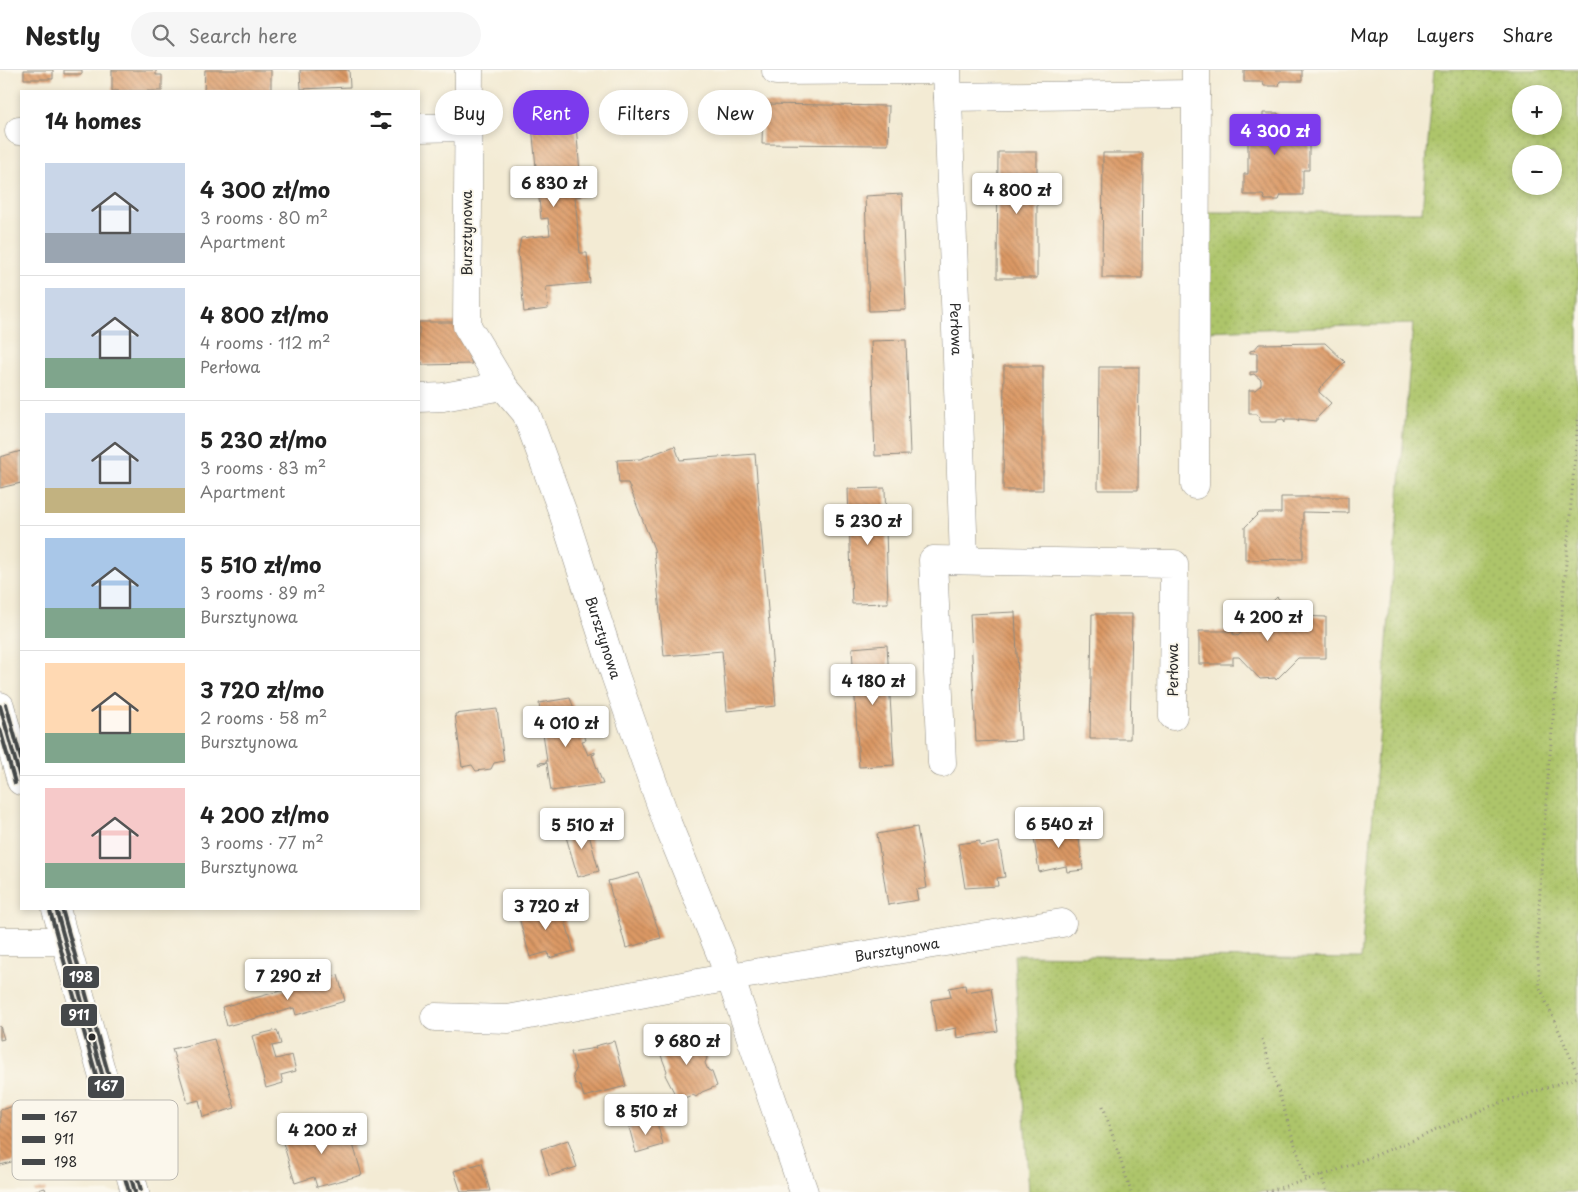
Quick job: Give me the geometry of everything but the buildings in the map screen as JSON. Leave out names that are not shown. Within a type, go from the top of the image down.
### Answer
[{"type":"street","name":"Bursztynowa","points":[[469,70],[469,90]]},
{"type":"street","points":[[776,71],[929,70]]},
{"type":"street","name":"Perłowa","points":[[947,70],[964,560]]},
{"type":"street","points":[[948,97],[1196,82],[1195,485]]},
{"type":"street","points":[[420,128],[435,128]]},
{"type":"street","name":"Bursztynowa","points":[[468,135],[467,326],[503,386],[526,413],[563,513],[615,675],[668,825],[730,977],[804,1192]]},
{"type":"street","points":[[420,398],[443,397],[503,386]]},
{"type":"street","name":"Perłowa","points":[[942,763],[933,560],[1174,564],[1173,716]]},
{"type":"street","points":[[0,706],[20,777]]},
{"type":"street","points":[[56,910],[109,1100]]},
{"type":"street","name":"Bursztynowa","points":[[435,1017],[508,1019],[730,977],[1062,923]]},
{"type":"street","points":[[0,941],[65,941]]},
{"type":"path","points":[[1266,1192],[1321,1175],[1416,1139],[1495,1104],[1578,1076],[1540,988],[1537,943],[1543,838],[1578,420]]},
{"type":"path","points":[[1262,1038],[1306,1180]]},
{"type":"path","points":[[1103,1106],[1131,1192]]},
{"type":"path","points":[[1321,1175],[1327,1192]]},
{"type":"green space","points":[[1434,70],[1578,70],[1578,1192],[1029,1192],[1014,955],[1361,959],[1413,324],[1205,331],[1206,212],[1422,212]]},
{"type":"transit line","name":"198","points":[[6,704],[20,755]]},
{"type":"transit line","name":"167","points":[[0,706],[20,777]]},
{"type":"transit line","name":"911","points":[[0,729],[15,783]]},
{"type":"transit line","name":"167","points":[[56,910],[109,1100]]},
{"type":"transit line","name":"198","points":[[62,910],[116,1100]]},
{"type":"transit line","name":"911","points":[[50,911],[103,1100]]},
{"type":"transit line","name":"911","points":[[126,1180],[129,1192]]},
{"type":"transit line","name":"167","points":[[132,1180],[135,1192]]},
{"type":"transit line","name":"198","points":[[138,1180],[141,1190]]}]
